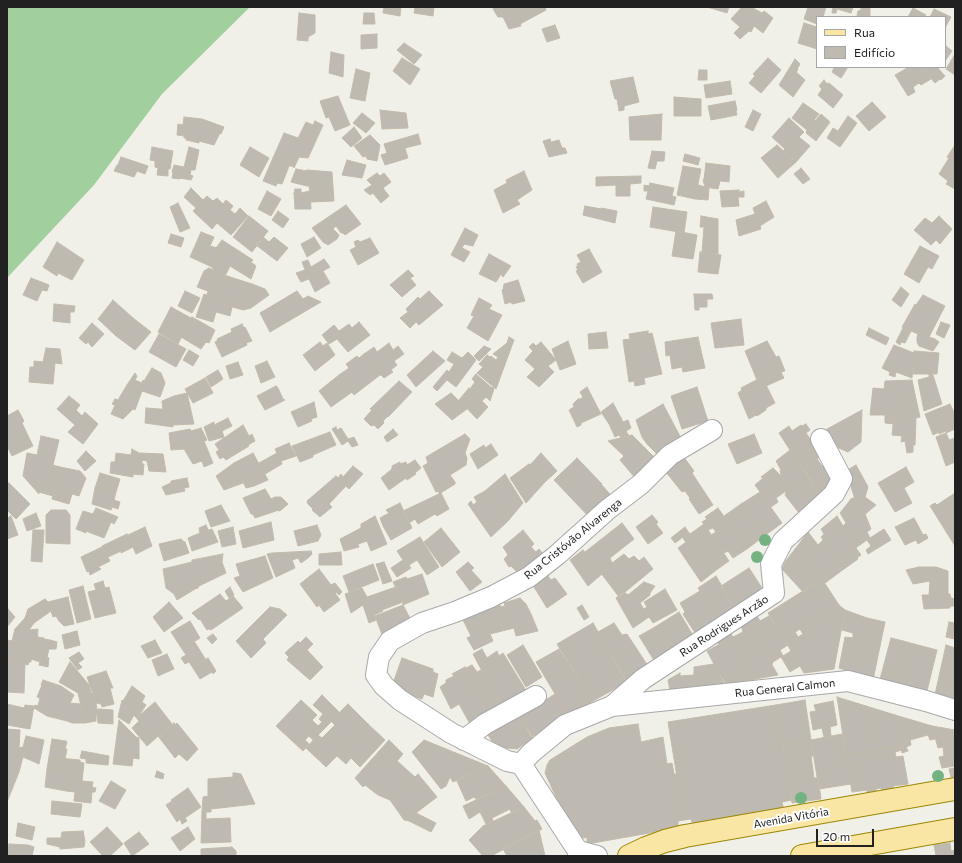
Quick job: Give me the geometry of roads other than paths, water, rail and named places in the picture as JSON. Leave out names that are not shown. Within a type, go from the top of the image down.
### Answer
[{"type":"main road","name":"Avenida Vitória","points":[[629,856],[665,841],[685,836],[955,789]]},
{"type":"main road","points":[[802,856],[857,851],[955,829]]},
{"type":"street","name":"Rua Cristóvão Alvarenga","points":[[464,740],[400,700],[384,686],[376,674],[378,657],[390,641],[422,622],[455,612],[529,577],[557,555],[607,510],[641,484],[670,455],[712,430]]},
{"type":"street","name":"Rua Rodrigues Arzão","points":[[521,764],[531,753],[565,725],[612,706],[643,679],[774,593],[771,564],[783,540],[834,494],[842,479],[821,439]]},
{"type":"street","points":[[643,679],[660,701]]},
{"type":"street","name":"Rua General Calmon","points":[[612,706],[848,681],[929,693],[955,710]]},
{"type":"street","points":[[536,696],[485,724],[464,740],[507,761],[521,764],[578,853],[597,856]]}]
